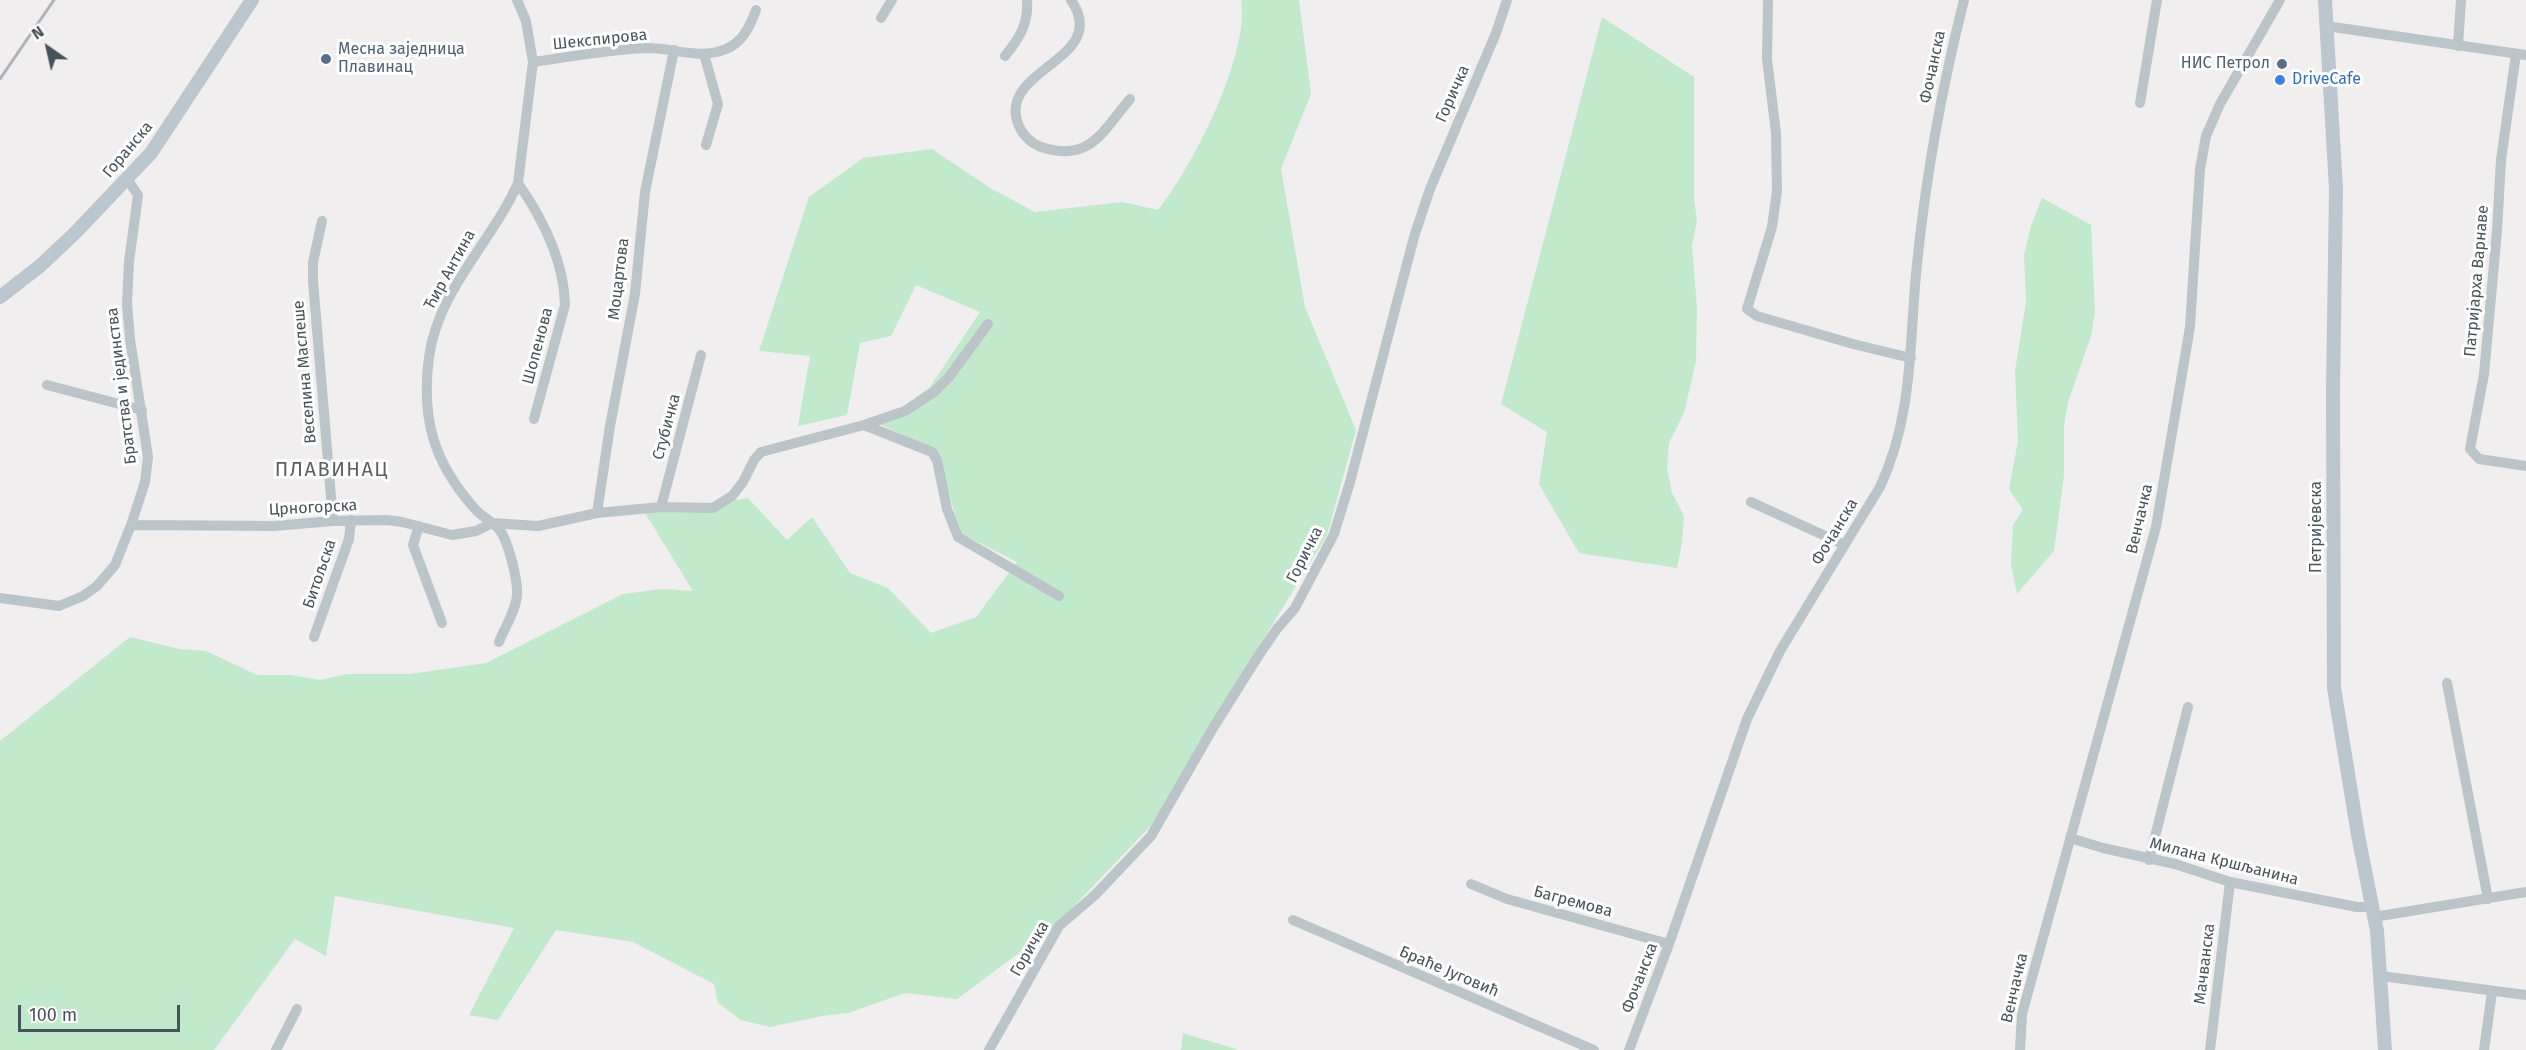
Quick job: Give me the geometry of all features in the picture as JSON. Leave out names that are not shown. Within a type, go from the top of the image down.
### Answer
[{"type":"main road","name":"Горанска","points":[[0,297],[40,266],[127,180],[158,144],[252,0]]},
{"type":"main road","name":"Петријевска","points":[[2325,0],[2336,189],[2333,390],[2334,688],[2373,912],[2381,976],[2385,1050]]},
{"type":"street","name":"Ћир Антина","points":[[500,642],[516,603],[517,590],[504,537],[466,497],[448,472],[437,451],[428,424],[427,376],[433,338],[442,313],[518,183],[533,62],[526,21],[518,0]]},
{"type":"street","points":[[881,18],[892,0]]},
{"type":"street","points":[[1005,56],[1024,27],[1028,15],[1027,0]]},
{"type":"street","points":[[1071,0],[1078,12],[1078,33],[1066,52],[1021,92],[1016,116],[1023,133],[1037,145],[1048,149],[1071,152],[1080,150],[1098,137],[1130,99]]},
{"type":"street","name":"Горичка","points":[[989,1050],[1059,926],[1095,895],[1151,836],[1213,728],[1276,630],[1295,608],[1334,534],[1350,482],[1414,237],[1430,189],[1496,33],[1507,0]]},
{"type":"street","points":[[1768,0],[1767,59],[1776,134],[1777,191],[1772,227],[1747,309],[1757,316],[1911,358]]},
{"type":"street","name":"Фочанска","points":[[1629,1050],[1669,944],[1747,719],[1780,651],[1880,486],[1893,459],[1905,411],[1917,263],[1928,178],[1941,97],[1964,0]]},
{"type":"street","points":[[2140,103],[2157,0]]},
{"type":"street","name":"Венчачка","points":[[2020,1050],[2022,1014],[2156,527],[2190,327],[2200,169],[2206,136],[2220,104],[2280,0]]},
{"type":"street","points":[[2458,46],[2461,0]]},
{"type":"street","name":"Шекспирова","points":[[533,62],[646,48],[704,54],[726,49],[742,37],[756,10]]},
{"type":"street","points":[[2326,26],[2521,55]]},
{"type":"street","name":"Моцартова","points":[[597,513],[610,426],[635,294],[645,192],[674,50]]},
{"type":"street","points":[[704,54],[718,104],[706,145]]},
{"type":"street","name":"Патријарха Варнаве","points":[[2521,55],[2501,160],[2498,231],[2484,374],[2470,449],[2479,459],[2526,466]]},
{"type":"street","name":"Братства и јединства","points":[[0,598],[59,606],[83,596],[102,581],[115,565],[131,525],[147,472],[148,457],[127,304],[129,262],[138,195],[127,180]]},
{"type":"street","name":"Шопенова","points":[[518,183],[533,205],[549,238],[562,274],[565,295],[565,305],[534,419]]},
{"type":"street","name":"Веселина Маслеше","points":[[322,221],[315,245],[313,281],[333,520]]},
{"type":"street","points":[[492,523],[549,525],[597,513],[661,507],[713,508],[732,496],[761,452],[864,425],[905,411],[934,392],[960,364],[987,324]]},
{"type":"street","name":"Стубичка","points":[[661,507],[701,355]]},
{"type":"street","points":[[46,385],[142,410]]},
{"type":"street","points":[[864,425],[932,452],[937,460],[946,509],[958,537],[1059,596]]},
{"type":"street","points":[[1751,502],[1845,544]]},
{"type":"street","name":"Црногорска","points":[[131,525],[274,526],[333,520],[387,520],[453,535],[476,531],[492,523]]},
{"type":"street","name":"Битољска","points":[[314,637],[349,539],[351,520]]},
{"type":"street","points":[[418,526],[413,545],[442,623]]},
{"type":"street","points":[[2447,682],[2488,899]]},
{"type":"street","points":[[2149,860],[2188,707]]},
{"type":"street","name":"Милана Кршљанина","points":[[2070,838],[2149,860],[2175,864],[2230,882],[2373,912],[2488,899],[2526,892]]},
{"type":"street","name":"Мачванска","points":[[2210,1050],[2230,882]]},
{"type":"street","name":"Багремова","points":[[1471,884],[1507,899],[1669,944]]},
{"type":"street","name":"Браће Југовић","points":[[1293,920],[1594,1050]]},
{"type":"street","points":[[2381,976],[2526,995]]},
{"type":"street","points":[[2484,1050],[2492,992]]},
{"type":"street","points":[[276,1050],[297,1009]]},
{"type":"green space","points":[[1241,0],[1299,0],[1311,94],[1281,169],[1305,307],[1356,430],[1327,535],[1249,663],[1162,814],[1054,927],[957,999],[905,993],[848,1013],[770,1027],[741,1020],[718,1003],[714,984],[633,942],[556,930],[498,1020],[469,1015],[514,928],[335,896],[326,956],[295,939],[214,1050],[0,1050],[0,741],[130,637],[179,649],[206,651],[257,675],[290,675],[320,680],[347,674],[410,674],[486,663],[623,594],[662,589],[693,591],[645,513],[748,498],[787,540],[812,517],[850,573],[888,588],[931,633],[976,617],[1017,562],[960,533],[937,451],[879,424],[930,387],[980,312],[916,285],[891,336],[860,343],[847,415],[798,426],[810,356],[759,351],[809,197],[863,158],[932,149],[992,189],[1035,212],[1122,202],[1158,210],[1202,140],[1228,80],[1237,50],[1241,23]]},
{"type":"green space","points":[[1602,17],[1694,77],[1694,199],[1697,221],[1692,246],[1697,308],[1696,361],[1684,413],[1669,443],[1667,468],[1672,493],[1684,516],[1677,568],[1579,553],[1539,484],[1547,432],[1501,404]]},
{"type":"green space","points":[[2042,198],[2091,225],[2095,312],[2091,336],[2068,402],[2064,426],[2064,475],[2054,551],[2017,594],[2011,564],[2013,525],[2023,510],[2009,489],[2018,441],[2015,371],[2026,302],[2024,255],[2031,226]]},
{"type":"green space","points":[[1183,1033],[1239,1050],[1181,1050]]},
{"type":"railway","points":[[0,79],[54,0]]},
{"type":"place","name":"Месна заједница Плавинац","points":[[326,59]]},
{"type":"place","name":"НИС Петрол","points":[[2282,64]]},
{"type":"place","name":"DriveCafe","points":[[2280,80]]},
{"type":"district","name":"ПЛАВИНАЦ","points":[[332,470]]}]
